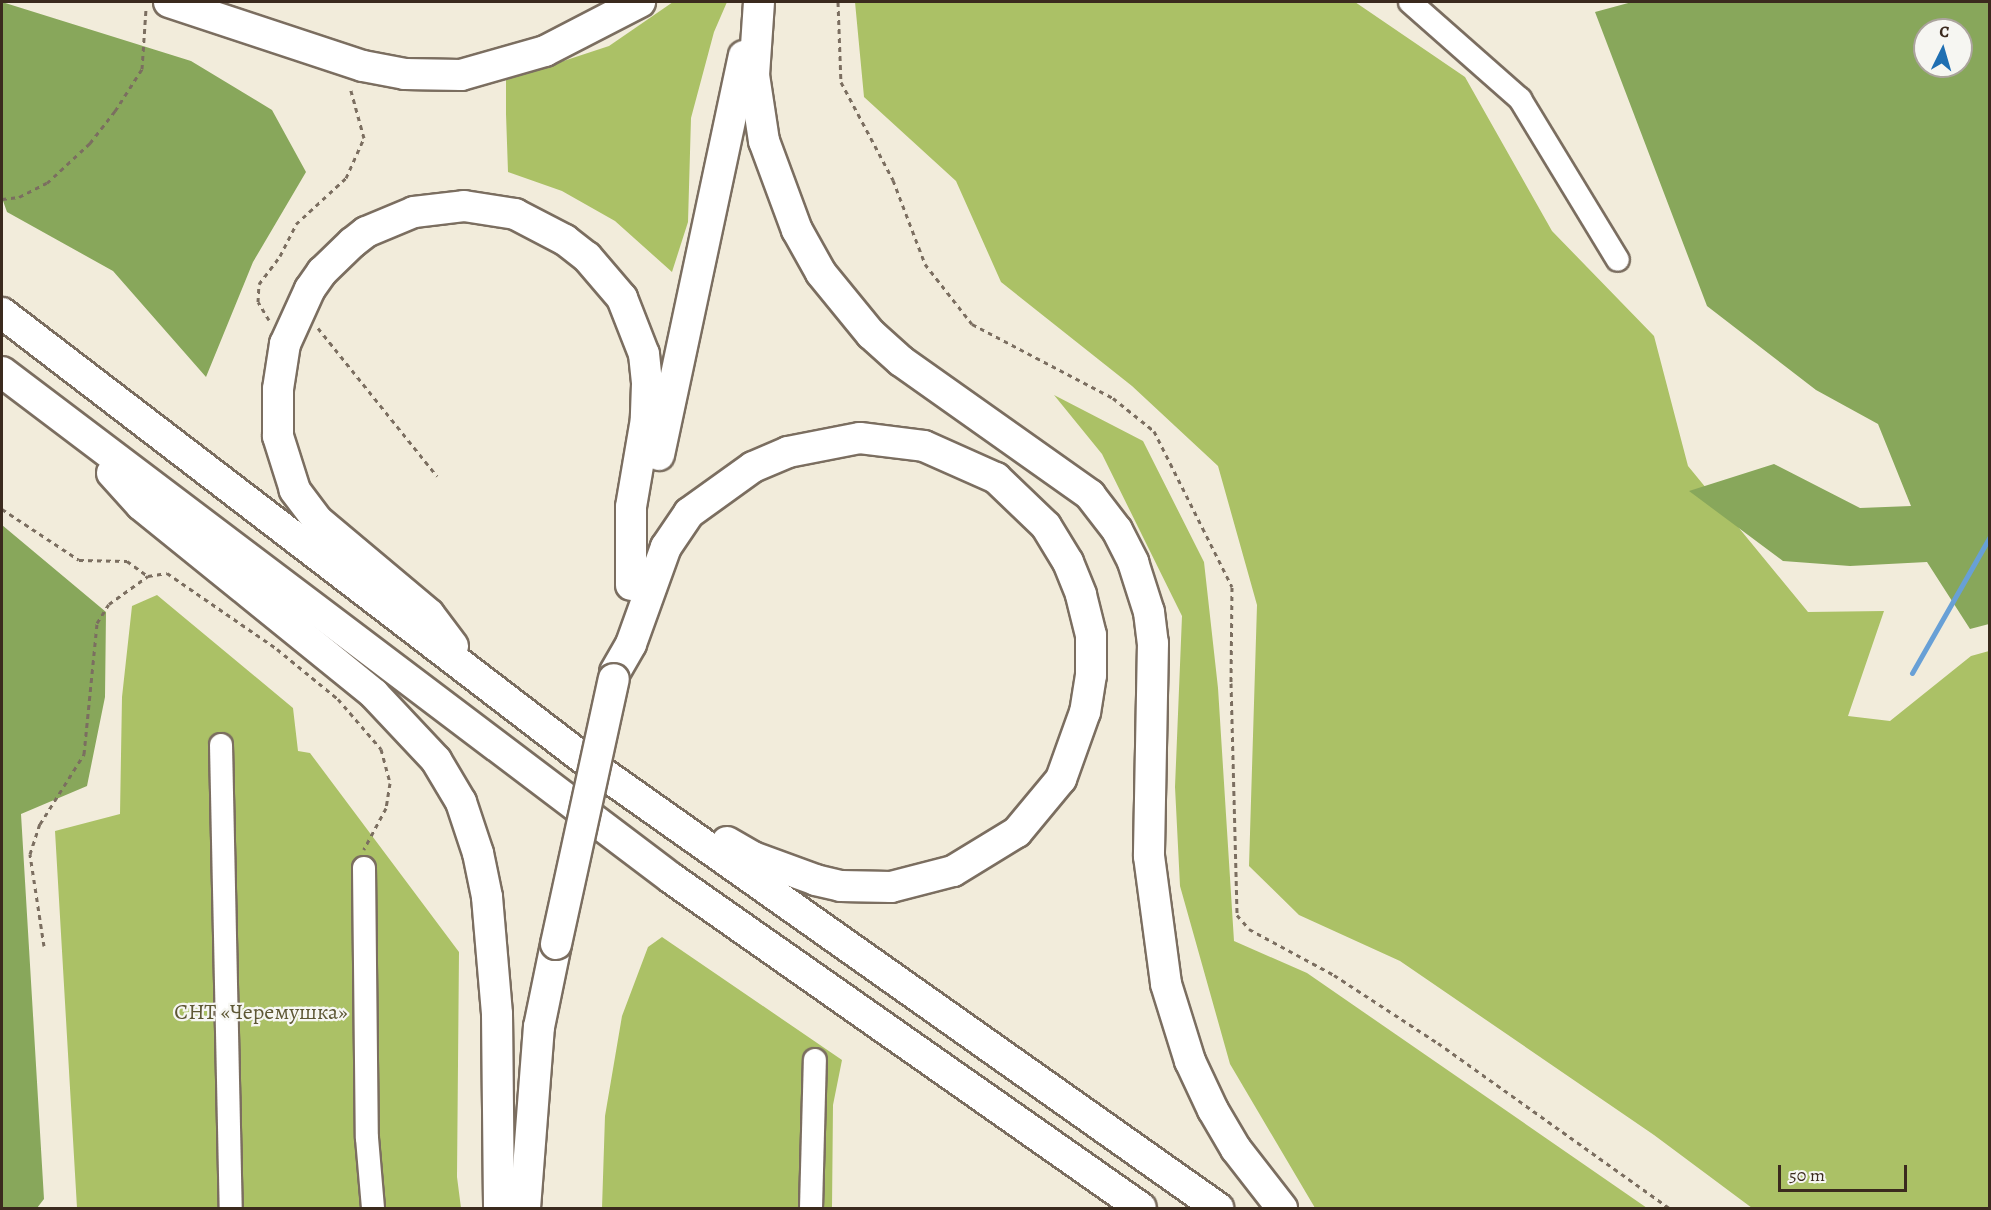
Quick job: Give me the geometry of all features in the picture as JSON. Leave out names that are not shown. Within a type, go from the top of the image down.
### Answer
[{"type":"main road","points":[[169,2],[341,59],[405,74],[461,75],[545,51],[640,2]]},
{"type":"main road","points":[[525,1209],[539,1027],[631,585],[757,2]]},
{"type":"main road","points":[[757,2],[754,75],[764,141],[797,230],[820,273],[871,334],[901,361],[1090,495],[1117,530],[1133,562],[1149,612],[1153,643],[1149,856],[1166,984],[1190,1061],[1213,1110],[1236,1149],[1282,1209]]},
{"type":"main road","points":[[477,677],[429,614],[318,521],[295,490],[278,436],[278,389],[285,344],[301,307],[322,272],[366,232],[414,212],[438,207],[488,208],[515,214],[565,240],[587,257],[622,298],[644,354],[646,419],[631,507],[631,585]]},
{"type":"main road","points":[[2,313],[597,769],[1218,1209]]},
{"type":"main road","points":[[2,372],[527,772],[878,1025],[1141,1209]]},
{"type":"main road","points":[[64,419],[141,505],[375,694],[436,760],[461,802],[478,853],[487,897],[497,1014],[499,1209]]},
{"type":"main road","points":[[597,769],[647,794],[753,857],[786,871],[841,886],[891,887],[914,883],[953,871],[988,853],[1017,832],[1042,806],[1061,779],[1085,712],[1091,636],[1068,562],[1046,526],[1023,500],[996,478],[957,458],[924,446],[860,438],[799,449],[753,467],[689,513],[666,547],[631,644],[614,675]]},
{"type":"main road","points":[[878,1025],[928,1078],[1107,1209]]},
{"type":"lane","points":[[1410,2],[1520,99],[1618,260]]},
{"type":"lane","points":[[221,745],[231,1209]]},
{"type":"lane","points":[[364,868],[367,1138],[373,1209]]},
{"type":"lane","points":[[811,1209],[815,1060]]},
{"type":"path","points":[[2,199],[19,196],[47,183],[90,143],[115,111],[142,69],[146,2]]},
{"type":"path","points":[[838,2],[841,82],[893,180],[925,264],[972,324],[1113,398],[1154,431],[1232,587],[1237,915],[1249,929],[1334,975],[1438,1043],[1669,1209]]},
{"type":"path","points":[[285,344],[258,302],[259,284],[280,256],[296,224],[346,178],[364,138],[341,59]]},
{"type":"path","points":[[301,307],[437,476]]},
{"type":"path","points":[[2,509],[79,560],[127,561],[148,576]]},
{"type":"path","points":[[44,946],[30,854],[39,824],[84,754],[97,623],[109,604],[148,576],[167,573],[277,649],[338,699],[381,749],[390,783],[386,808],[364,846],[364,868]]},
{"type":"green space","points":[[2,2],[191,61],[272,110],[306,172],[253,262],[206,377],[113,271],[7,212],[2,198]]},
{"type":"green space","points":[[673,2],[727,2],[714,32],[691,118],[688,222],[672,272],[615,221],[562,191],[508,172],[506,80],[609,46]]},
{"type":"green space","points":[[855,2],[1355,2],[1465,77],[1552,231],[1654,336],[1688,466],[1808,612],[1884,611],[1848,716],[1890,721],[1971,656],[1989,651],[1989,1208],[1752,1208],[1654,1135],[1400,961],[1299,915],[1249,866],[1257,605],[1218,466],[1132,386],[1001,282],[956,181],[864,97]]},
{"type":"green space","points":[[1632,2],[1989,2],[1989,624],[1970,629],[1927,562],[1850,566],[1783,561],[1689,491],[1774,464],[1860,508],[1911,506],[1878,424],[1816,390],[1707,306],[1595,12]]},
{"type":"green space","points":[[1054,395],[1143,441],[1204,562],[1218,688],[1234,941],[1307,973],[1647,1208],[1315,1208],[1230,1064],[1180,886],[1175,787],[1182,616],[1102,454]]},
{"type":"green space","points":[[2,525],[106,612],[105,697],[87,786],[21,814],[44,1199],[37,1208],[2,1208]]},
{"type":"green space","name":"СНТ «Черемушка»","points":[[157,595],[293,708],[298,751],[310,753],[459,952],[457,1177],[461,1208],[77,1208],[55,831],[120,814],[122,697],[132,606]]},
{"type":"green space","points":[[662,937],[842,1060],[833,1105],[832,1208],[602,1208],[605,1116],[622,1016],[648,947]]},
{"type":"waterway","points":[[1912,673],[1990,536]]}]
